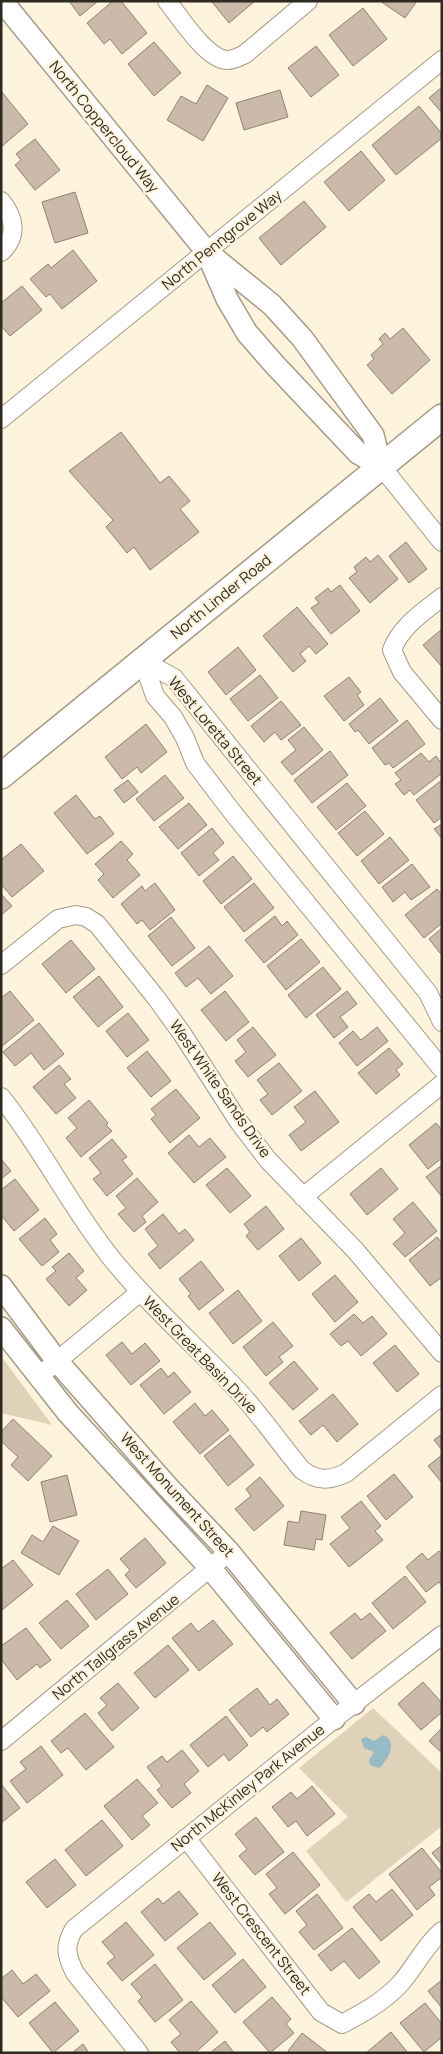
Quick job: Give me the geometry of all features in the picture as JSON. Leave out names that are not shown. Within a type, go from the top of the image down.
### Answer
[{"type":"main road","name":"North Linder Road","points":[[1,776],[442,417]]},
{"type":"street","name":"North Coppercloud Way","points":[[2,1],[207,252],[272,305],[302,338],[373,435],[381,466]]},
{"type":"street","points":[[167,1],[207,50],[217,57],[226,60],[235,59],[245,54],[308,1]]},
{"type":"street","name":"North Penngrove Way","points":[[1,419],[442,60]]},
{"type":"street","points":[[1,201],[13,222],[14,233],[10,243],[1,252]]},
{"type":"street","name":"North Coppercloud Way","points":[[207,252],[227,299],[247,333],[358,452],[381,466]]},
{"type":"street","points":[[381,466],[442,542]]},
{"type":"street","points":[[442,597],[404,628],[392,650],[402,672],[442,720]]},
{"type":"street","name":"West Loretta Street","points":[[143,660],[174,678],[428,993],[442,1022]]},
{"type":"street","name":"West Loretta Street","points":[[143,660],[155,696],[173,717],[185,738],[195,763],[233,813],[442,1069]]},
{"type":"street","name":"West White Sands Drive","points":[[1,965],[58,919],[80,916],[97,924],[157,998],[184,1035],[239,1122],[268,1160],[355,1250],[442,1352]]},
{"type":"street","points":[[303,1197],[442,1084]]},
{"type":"street","name":"West Great Basin Drive","points":[[1,1097],[33,1141],[84,1222],[140,1292],[241,1394],[302,1470],[312,1477],[323,1480],[335,1478],[346,1473],[442,1395]]},
{"type":"street","name":"West Monument Street","points":[[1,1286],[57,1361],[166,1485],[230,1552],[354,1704]]},
{"type":"street","name":"West Great Basin Drive","points":[[38,1377],[140,1292]]},
{"type":"street","name":"West Monument Street","points":[[1,1328],[68,1413],[211,1569],[334,1719]]},
{"type":"street","name":"North Tallgrass Avenue","points":[[1,1741],[230,1552]]},
{"type":"street","name":"North McKinley Park Avenue","points":[[139,2053],[75,1973],[67,1950],[67,1941],[74,1929],[334,1719],[438,1645]]},
{"type":"street","name":"West Crescent Street","points":[[186,1838],[321,2012],[342,2024],[363,2013],[398,1986],[432,1940],[442,1931]]},
{"type":"shaded area","points":[[1,1356],[52,1425],[1,1413]]},
{"type":"shaded area","points":[[373,1708],[442,1773],[442,1826],[346,1902],[306,1851],[348,1817],[299,1768]]},
{"type":"water","points":[[383,1735],[388,1738],[391,1746],[386,1761],[379,1768],[370,1765],[369,1760],[374,1752],[364,1748],[361,1739],[366,1737],[374,1741]]},
{"type":"building","points":[[69,1],[98,1],[80,16]]},
{"type":"building","points":[[113,1],[121,1],[147,33],[122,54],[110,39],[104,44],[87,23]]},
{"type":"building","points":[[255,1],[229,23],[212,2]]},
{"type":"building","points":[[380,1],[417,1],[405,18]]},
{"type":"building","points":[[363,8],[387,39],[353,66],[329,35]]},
{"type":"building","points":[[154,42],[181,73],[154,96],[128,64]]},
{"type":"building","points":[[316,46],[339,75],[311,97],[288,68]]},
{"type":"building","points":[[207,85],[228,98],[203,141],[167,120],[181,96],[196,104]]},
{"type":"building","points":[[442,87],[442,113],[429,98]]},
{"type":"building","points":[[280,90],[288,117],[244,130],[236,103]]},
{"type":"building","points":[[1,91],[28,124],[1,147]]},
{"type":"building","points":[[419,106],[442,134],[442,138],[396,175],[372,145]]},
{"type":"building","points":[[35,139],[60,170],[35,190],[15,165],[21,160],[16,154]]},
{"type":"building","points":[[361,151],[385,180],[349,211],[324,182]]},
{"type":"building","points":[[75,192],[88,233],[55,243],[42,202]]},
{"type":"building","points":[[304,201],[326,227],[281,265],[259,238]]},
{"type":"building","points":[[73,250],[97,281],[62,309],[50,294],[46,297],[30,279],[48,264],[51,268]]},
{"type":"building","points":[[22,286],[42,310],[10,336],[1,326],[1,303]]},
{"type":"building","points":[[403,328],[430,360],[392,394],[367,365],[374,359],[371,355],[383,344],[379,339],[385,333],[390,339]]},
{"type":"building","points":[[121,432],[160,483],[169,476],[190,501],[180,509],[199,532],[150,570],[134,547],[127,553],[106,527],[113,520],[69,471]]},
{"type":"building","points":[[406,542],[427,569],[409,583],[389,556]]},
{"type":"building","points":[[378,555],[398,579],[370,603],[349,578],[357,572],[354,567],[366,557],[370,562]]},
{"type":"building","points":[[340,585],[360,611],[331,634],[311,608],[319,603],[315,598],[328,588],[331,592]]},
{"type":"building","points":[[297,607],[328,644],[316,654],[309,646],[300,654],[306,661],[293,672],[263,636]]},
{"type":"building","points":[[442,629],[442,667],[423,645]]},
{"type":"building","points":[[238,647],[256,670],[226,695],[208,672]]},
{"type":"building","points":[[260,675],[278,698],[248,721],[230,699]]},
{"type":"building","points":[[349,677],[361,692],[357,695],[364,705],[344,721],[324,696]]},
{"type":"building","points":[[380,698],[398,721],[369,744],[358,730],[355,732],[349,724]]},
{"type":"building","points":[[281,701],[301,725],[281,740],[275,732],[264,742],[251,726]]},
{"type":"building","points":[[407,720],[425,744],[393,768],[389,763],[385,765],[372,748]]},
{"type":"building","points":[[146,724],[167,752],[141,773],[137,767],[122,779],[105,757]]},
{"type":"building","points":[[304,727],[323,750],[292,775],[281,762],[296,750],[288,740]]},
{"type":"building","points":[[330,751],[348,775],[312,803],[294,780]]},
{"type":"building","points":[[421,753],[429,762],[436,756],[442,764],[442,773],[414,795],[410,790],[404,795],[395,784],[401,780],[395,773]]},
{"type":"building","points":[[165,775],[184,798],[154,821],[136,799]]},
{"type":"building","points":[[128,780],[138,792],[124,803],[114,790]]},
{"type":"building","points":[[442,780],[442,817],[434,823],[416,800]]},
{"type":"building","points":[[347,783],[366,806],[336,830],[317,807]]},
{"type":"building","points":[[76,795],[95,819],[100,816],[114,834],[87,854],[54,813]]},
{"type":"building","points":[[189,803],[207,825],[178,849],[159,827]]},
{"type":"building","points":[[365,811],[384,834],[357,856],[338,833]]},
{"type":"building","points":[[442,824],[442,839],[434,829]]},
{"type":"building","points":[[212,828],[224,843],[213,853],[219,860],[199,876],[181,853]]},
{"type":"building","points":[[390,837],[409,860],[379,884],[361,861]]},
{"type":"building","points":[[121,841],[133,854],[127,860],[140,875],[113,898],[98,880],[104,874],[95,864]]},
{"type":"building","points":[[21,844],[44,871],[12,897],[1,884],[1,860]]},
{"type":"building","points":[[233,856],[252,879],[221,904],[203,881]]},
{"type":"building","points":[[412,864],[430,887],[411,900],[405,892],[393,902],[382,887]]},
{"type":"building","points":[[155,883],[175,910],[150,930],[142,920],[137,924],[121,904],[142,886],[145,891]]},
{"type":"building","points":[[254,883],[274,908],[244,932],[224,907]]},
{"type":"building","points":[[437,889],[442,895],[442,923],[424,938],[405,915]]},
{"type":"building","points":[[1,894],[12,906],[1,915]]},
{"type":"building","points":[[275,916],[282,926],[287,921],[298,935],[264,963],[245,940]]},
{"type":"building","points":[[171,917],[195,948],[172,966],[148,936]]},
{"type":"building","points":[[442,928],[442,952],[440,953],[429,939]]},
{"type":"building","points":[[301,939],[320,962],[286,990],[267,966]]},
{"type":"building","points":[[71,940],[95,969],[66,993],[42,964]]},
{"type":"building","points":[[209,946],[233,976],[211,994],[198,978],[186,987],[175,973]]},
{"type":"building","points":[[323,967],[341,989],[306,1018],[288,995]]},
{"type":"building","points":[[99,976],[123,1007],[98,1027],[73,997]]},
{"type":"building","points":[[10,991],[34,1020],[1,1047],[1,998]]},
{"type":"building","points":[[225,991],[249,1022],[226,1041],[201,1010]]},
{"type":"building","points":[[347,991],[357,1004],[340,1017],[348,1027],[334,1038],[316,1015]]},
{"type":"building","points":[[128,1013],[149,1040],[127,1057],[106,1031]]},
{"type":"building","points":[[39,1023],[64,1054],[44,1070],[31,1053],[15,1066],[3,1052]]},
{"type":"building","points":[[253,1027],[276,1055],[248,1077],[235,1061],[246,1052],[237,1040]]},
{"type":"building","points":[[377,1027],[388,1041],[357,1066],[339,1043],[353,1031],[361,1040]]},
{"type":"building","points":[[389,1048],[403,1064],[396,1070],[400,1075],[376,1094],[358,1073]]},
{"type":"building","points":[[147,1051],[171,1081],[151,1097],[127,1068]]},
{"type":"building","points":[[279,1063],[302,1091],[272,1115],[260,1100],[268,1094],[257,1080]]},
{"type":"building","points":[[59,1065],[71,1079],[64,1084],[76,1098],[56,1114],[33,1087]]},
{"type":"building","points":[[176,1089],[200,1118],[170,1143],[151,1119],[156,1115],[151,1109]]},
{"type":"building","points":[[315,1091],[339,1122],[301,1151],[289,1135],[306,1122],[294,1107]]},
{"type":"building","points":[[89,1100],[108,1123],[106,1125],[112,1131],[81,1157],[66,1138],[77,1128],[68,1118]]},
{"type":"building","points":[[436,1123],[442,1130],[442,1158],[428,1169],[409,1145]]},
{"type":"building","points":[[189,1135],[199,1147],[210,1138],[226,1157],[194,1183],[168,1153]]},
{"type":"building","points":[[112,1139],[127,1157],[122,1160],[133,1174],[107,1196],[93,1179],[101,1173],[89,1158]]},
{"type":"building","points":[[1,1159],[11,1171],[1,1179]]},
{"type":"building","points":[[442,1165],[442,1197],[426,1177]]},
{"type":"building","points":[[227,1168],[251,1196],[230,1213],[206,1185]]},
{"type":"building","points":[[381,1168],[398,1189],[367,1215],[350,1194]]},
{"type":"building","points":[[137,1178],[158,1202],[142,1216],[146,1222],[134,1232],[118,1214],[126,1208],[116,1196]]},
{"type":"building","points":[[15,1179],[39,1210],[14,1231],[1,1215],[1,1190]]},
{"type":"building","points":[[413,1202],[437,1231],[405,1257],[393,1244],[405,1233],[393,1219]]},
{"type":"building","points":[[266,1206],[284,1229],[258,1250],[246,1236],[250,1232],[244,1224]]},
{"type":"building","points":[[163,1214],[179,1234],[185,1229],[194,1240],[160,1269],[148,1254],[158,1246],[145,1229]]},
{"type":"building","points":[[45,1218],[57,1234],[50,1240],[59,1252],[42,1266],[19,1239]]},
{"type":"building","points":[[437,1237],[442,1243],[442,1277],[430,1286],[409,1260]]},
{"type":"building","points":[[301,1238],[321,1263],[299,1281],[279,1256]]},
{"type":"building","points":[[69,1253],[84,1271],[76,1278],[87,1290],[69,1306],[46,1279],[56,1271],[52,1267]]},
{"type":"building","points":[[201,1261],[224,1290],[199,1310],[188,1296],[191,1294],[179,1279]]},
{"type":"building","points":[[335,1275],[358,1302],[335,1322],[312,1294]]},
{"type":"building","points":[[238,1290],[262,1321],[233,1344],[209,1313]]},
{"type":"building","points":[[354,1314],[363,1323],[372,1316],[387,1334],[361,1356],[348,1341],[341,1346],[330,1334]]},
{"type":"building","points":[[273,1322],[293,1346],[279,1357],[283,1362],[266,1376],[243,1347]]},
{"type":"building","points":[[122,1342],[132,1354],[145,1343],[160,1361],[131,1385],[106,1355]]},
{"type":"building","points":[[395,1345],[419,1374],[397,1392],[373,1363]]},
{"type":"building","points":[[294,1361],[318,1389],[293,1410],[269,1383]]},
{"type":"building","points":[[161,1368],[168,1377],[174,1372],[191,1392],[164,1414],[140,1385]]},
{"type":"building","points":[[333,1394],[358,1424],[337,1442],[323,1425],[311,1435],[299,1421]]},
{"type":"building","points":[[195,1403],[205,1416],[212,1410],[229,1430],[200,1454],[173,1422]]},
{"type":"building","points":[[13,1419],[52,1456],[28,1481],[11,1465],[18,1457],[1,1441],[1,1432]]},
{"type":"building","points":[[442,1434],[442,1450],[434,1440]]},
{"type":"building","points":[[230,1435],[254,1465],[228,1486],[204,1456]]},
{"type":"building","points":[[442,1455],[442,1483],[428,1466]]},
{"type":"building","points":[[394,1474],[413,1497],[386,1520],[367,1496]]},
{"type":"building","points":[[67,1475],[77,1515],[50,1522],[41,1482]]},
{"type":"building","points":[[260,1477],[284,1506],[254,1531],[235,1509],[251,1496],[246,1489]]},
{"type":"building","points":[[361,1501],[381,1526],[375,1531],[383,1540],[349,1567],[330,1544],[350,1528],[341,1517]]},
{"type":"building","points":[[301,1511],[326,1515],[322,1540],[316,1539],[314,1550],[284,1545],[288,1521],[299,1523]]},
{"type":"building","points":[[53,1526],[79,1541],[59,1575],[21,1553],[32,1535],[43,1542]]},
{"type":"building","points":[[145,1538],[166,1563],[136,1588],[125,1575],[130,1570],[120,1559]]},
{"type":"building","points":[[439,1551],[442,1554],[442,1586],[439,1582],[426,1592],[406,1567],[422,1553],[428,1560]]},
{"type":"building","points":[[13,1560],[33,1585],[2,1610],[1,1569]]},
{"type":"building","points":[[108,1569],[128,1594],[96,1620],[76,1594]]},
{"type":"building","points":[[405,1576],[426,1602],[393,1629],[372,1603]]},
{"type":"building","points":[[67,1600],[89,1626],[61,1649],[39,1623]]},
{"type":"building","points":[[355,1613],[361,1620],[370,1613],[386,1631],[352,1659],[330,1633]]},
{"type":"building","points":[[213,1620],[233,1644],[199,1671],[172,1638],[191,1623],[198,1632]]},
{"type":"building","points":[[26,1628],[51,1660],[40,1668],[37,1664],[17,1680],[1,1659],[1,1646]]},
{"type":"building","points":[[168,1645],[189,1670],[155,1698],[134,1673]]},
{"type":"building","points":[[423,1682],[442,1703],[442,1712],[421,1730],[398,1704]]},
{"type":"building","points":[[118,1683],[139,1708],[112,1731],[98,1713],[107,1705],[100,1698]]},
{"type":"building","points":[[257,1688],[270,1705],[277,1699],[289,1714],[267,1732],[263,1727],[251,1737],[229,1710]]},
{"type":"building","points":[[85,1713],[114,1747],[86,1770],[68,1748],[61,1753],[51,1741]]},
{"type":"building","points":[[226,1716],[248,1745],[229,1761],[224,1754],[208,1767],[190,1745]]},
{"type":"building","points":[[442,1728],[442,1753],[429,1741]]},
{"type":"building","points":[[41,1746],[63,1775],[27,1803],[10,1781],[26,1769],[20,1762]]},
{"type":"building","points":[[182,1750],[199,1771],[184,1784],[191,1793],[172,1808],[157,1790],[162,1786],[147,1767],[162,1756],[167,1762]]},
{"type":"building","points":[[137,1779],[158,1803],[142,1816],[150,1825],[132,1840],[104,1806]]},
{"type":"building","points":[[1,1784],[20,1808],[1,1823]]},
{"type":"building","points":[[312,1786],[335,1814],[307,1836],[296,1821],[288,1827],[272,1807],[291,1792],[297,1799]]},
{"type":"building","points":[[256,1817],[284,1852],[255,1875],[239,1856],[247,1849],[235,1834]]},
{"type":"building","points":[[102,1820],[123,1846],[86,1876],[65,1850]]},
{"type":"building","points":[[442,1845],[442,1865],[432,1853]]},
{"type":"building","points":[[422,1848],[442,1873],[442,1877],[429,1887],[435,1895],[417,1910],[389,1874]]},
{"type":"building","points":[[293,1852],[320,1885],[285,1914],[269,1894],[277,1888],[266,1874]]},
{"type":"building","points":[[55,1859],[76,1885],[47,1908],[26,1882]]},
{"type":"building","points":[[392,1889],[413,1915],[381,1941],[353,1907],[369,1894],[376,1902]]},
{"type":"building","points":[[179,1891],[198,1914],[165,1941],[141,1912],[158,1898],[163,1904]]},
{"type":"building","points":[[317,1894],[343,1928],[314,1950],[299,1932],[307,1925],[296,1911]]},
{"type":"building","points":[[126,1922],[154,1955],[122,1981],[107,1963],[115,1957],[102,1942]]},
{"type":"building","points":[[210,1922],[236,1954],[204,1980],[177,1948]]},
{"type":"building","points":[[352,1928],[380,1962],[359,1979],[344,1961],[331,1971],[318,1955]]},
{"type":"building","points":[[243,1959],[266,1987],[235,2013],[212,1985]]},
{"type":"building","points":[[155,1964],[183,2000],[155,2022],[138,2001],[142,1997],[131,1984]]},
{"type":"building","points":[[12,1970],[23,1984],[36,1974],[50,1991],[18,2017],[1,1997],[1,1979]]},
{"type":"building","points":[[442,1980],[442,2008],[428,1991]]},
{"type":"building","points":[[272,1997],[291,2019],[286,2024],[294,2033],[270,2053],[243,2022]]},
{"type":"building","points":[[191,2001],[218,2032],[195,2053],[180,2053],[171,2042],[181,2034],[169,2020]]},
{"type":"building","points":[[55,2002],[79,2031],[53,2053],[29,2023]]},
{"type":"building","points":[[425,2003],[442,2024],[442,2037],[424,2052],[400,2023]]},
{"type":"building","points":[[391,2032],[408,2053],[366,2053]]},
{"type":"building","points":[[302,2033],[328,2053],[291,2053],[288,2051]]},
{"type":"building","points":[[225,2041],[234,2053],[210,2053]]},
{"type":"building","points":[[83,2044],[89,2053],[72,2053]]}]
